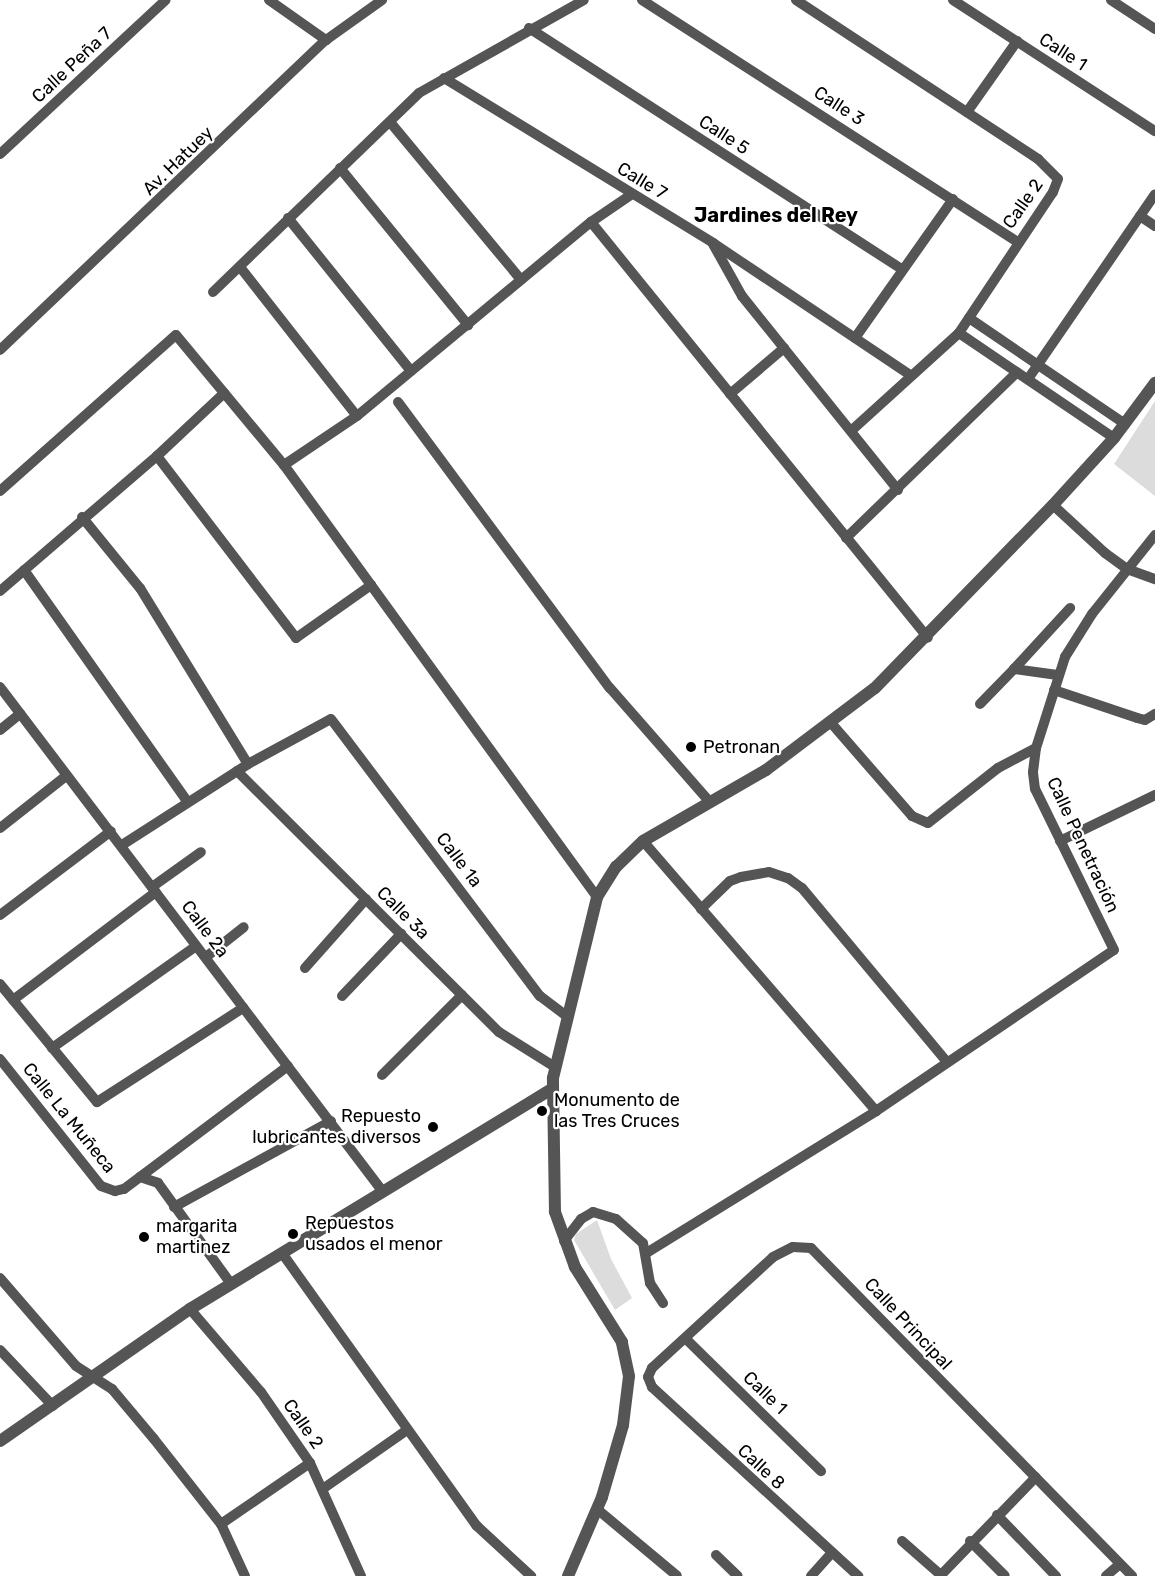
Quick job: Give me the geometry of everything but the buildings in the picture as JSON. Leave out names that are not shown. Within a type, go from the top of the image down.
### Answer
[{"type":"street","name":"Calle Peña 7","points":[[0,153],[166,0]]},
{"type":"street","points":[[269,0],[326,40]]},
{"type":"street","name":"Av. Hatuey","points":[[0,350],[326,40],[382,0]]},
{"type":"street","points":[[213,292],[419,93],[529,28],[584,0]]},
{"type":"street","name":"Calle 3","points":[[642,0],[1017,242]]},
{"type":"street","name":"Calle 2","points":[[796,0],[967,112],[1056,174],[1057,186],[1017,242],[959,333],[852,430]]},
{"type":"street","name":"Calle 1","points":[[953,0],[1155,131]]},
{"type":"street","points":[[1111,0],[1155,29]]},
{"type":"street","name":"Calle 5","points":[[529,28],[902,269]]},
{"type":"street","points":[[967,112],[1017,41]]},
{"type":"street","name":"Calle 7","points":[[444,78],[713,243],[910,375]]},
{"type":"street","points":[[390,122],[521,280]]},
{"type":"street","points":[[340,168],[468,325]]},
{"type":"street","points":[[284,465],[357,416],[591,222],[632,194]]},
{"type":"street","points":[[1028,379],[1155,194]]},
{"type":"street","points":[[855,338],[952,199]]},
{"type":"street","points":[[1140,216],[1155,225]]},
{"type":"street","points":[[288,218],[411,371]]},
{"type":"street","points":[[591,222],[928,638]]},
{"type":"street","points":[[713,243],[742,296],[898,490]]},
{"type":"street","points":[[240,267],[357,416]]},
{"type":"street","points":[[969,318],[1125,424]]},
{"type":"street","points":[[959,333],[1114,438]]},
{"type":"street","points":[[0,491],[176,335],[284,465],[597,897]]},
{"type":"street","points":[[730,394],[784,348]]},
{"type":"street","points":[[846,538],[1017,372]]},
{"type":"street","points":[[568,1576],[597,1509],[623,1425],[629,1376],[622,1342],[564,1241],[555,1212],[552,1089],[555,1067],[597,897],[616,867],[643,841],[708,801],[766,770],[832,724],[928,638],[1114,438],[1155,383]]},
{"type":"street","points":[[0,591],[82,518],[157,456],[224,393]]},
{"type":"street","points":[[398,402],[610,688],[708,801]]},
{"type":"street","points":[[157,456],[296,638],[371,585]]},
{"type":"street","points":[[1053,506],[1127,569],[1155,579]]},
{"type":"street","points":[[82,518],[140,588],[248,764],[187,801],[122,845]]},
{"type":"street","name":"Calle Penetración","points":[[947,1062],[1114,950],[1035,789],[1036,747],[1065,657],[1092,614],[1155,535]]},
{"type":"street","points":[[24,570],[187,801]]},
{"type":"street","points":[[980,704],[1070,608]]},
{"type":"street","points":[[1014,669],[1058,675]]},
{"type":"street","name":"Calle 2a","points":[[0,687],[66,776],[122,845],[243,1008],[332,1121],[383,1192]]},
{"type":"street","points":[[1054,690],[1145,720],[1155,714]]},
{"type":"street","points":[[0,730],[20,714]]},
{"type":"street","name":"Calle 1a","points":[[248,764],[331,719],[540,996],[567,1016]]},
{"type":"street","points":[[832,724],[912,816],[928,823],[998,768],[1036,747]]},
{"type":"street","name":"Calle 3a","points":[[237,771],[499,1032],[555,1067]]},
{"type":"street","points":[[0,828],[66,776]]},
{"type":"street","points":[[1060,842],[1155,795]]},
{"type":"street","points":[[0,915],[111,831]]},
{"type":"street","points":[[643,841],[876,1111]]},
{"type":"street","points":[[13,1000],[201,852]]},
{"type":"street","points":[[648,1252],[876,1111],[947,1062],[802,888],[788,878],[769,872],[741,877],[730,881],[701,909]]},
{"type":"street","points":[[305,968],[366,899]]},
{"type":"street","points":[[206,957],[244,927]]},
{"type":"street","points":[[342,996],[401,934]]},
{"type":"street","points":[[52,1048],[196,946]]},
{"type":"street","points":[[0,984],[94,1101],[100,1102],[243,1008]]},
{"type":"street","points":[[382,1075],[462,994]]},
{"type":"street","name":"Calle La Muñeca","points":[[0,1059],[101,1186],[115,1191],[140,1177]]},
{"type":"street","points":[[140,1177],[288,1066]]},
{"type":"street","points":[[2,1436],[53,1406],[92,1375],[190,1309],[552,1089]]},
{"type":"street","points":[[174,1207],[332,1121]]},
{"type":"street","points":[[140,1177],[158,1183],[231,1284]]},
{"type":"street","points":[[564,1241],[581,1219],[601,1212],[626,1226],[648,1252],[650,1283],[663,1303]]},
{"type":"street","name":"Calle Principal","points":[[648,1377],[652,1368],[773,1257],[793,1247],[812,1248],[1132,1576]]},
{"type":"street","points":[[282,1253],[477,1526],[531,1576]]},
{"type":"street","points":[[0,1278],[76,1366],[112,1389],[221,1524],[245,1576]]},
{"type":"street","name":"Calle 2","points":[[190,1309],[261,1392],[310,1463],[324,1488],[361,1576]]},
{"type":"street","name":"Calle 1","points":[[686,1339],[821,1471]]},
{"type":"street","points":[[0,1350],[53,1406]]},
{"type":"street","points":[[629,1376],[648,1377]]},
{"type":"street","name":"Calle 8","points":[[648,1377],[652,1387],[858,1576]]},
{"type":"street","points":[[324,1488],[407,1430]]},
{"type":"street","points":[[221,1524],[310,1463]]},
{"type":"street","points":[[902,1542],[941,1576],[970,1541],[1036,1477]]},
{"type":"street","points":[[597,1509],[677,1576]]},
{"type":"street","points":[[996,1515],[1056,1576]]},
{"type":"street","points":[[970,1541],[1005,1576]]},
{"type":"street","points":[[811,1576],[832,1553]]},
{"type":"street","points":[[716,1555],[738,1576]]},
{"type":"street","points":[[1106,1576],[1120,1564]]},
{"type":"shaded area","points":[[1155,401],[1155,496],[1114,464]]},
{"type":"shaded area","points":[[597,1220],[611,1259],[632,1298],[615,1310],[574,1240],[576,1234]]},
{"type":"place","name":"Petronan","points":[[691,747]]},
{"type":"place","name":"Monumento de las Tres Cruces","points":[[542,1111]]},
{"type":"place","name":"Repuesto lubricantes diversos","points":[[433,1127]]},
{"type":"place","name":"Repuestos usados el menor","points":[[293,1234]]},
{"type":"place","name":"margarita martinez","points":[[144,1237]]},
{"type":"district","name":"Jardines del Rey","points":[[776,215]]}]
